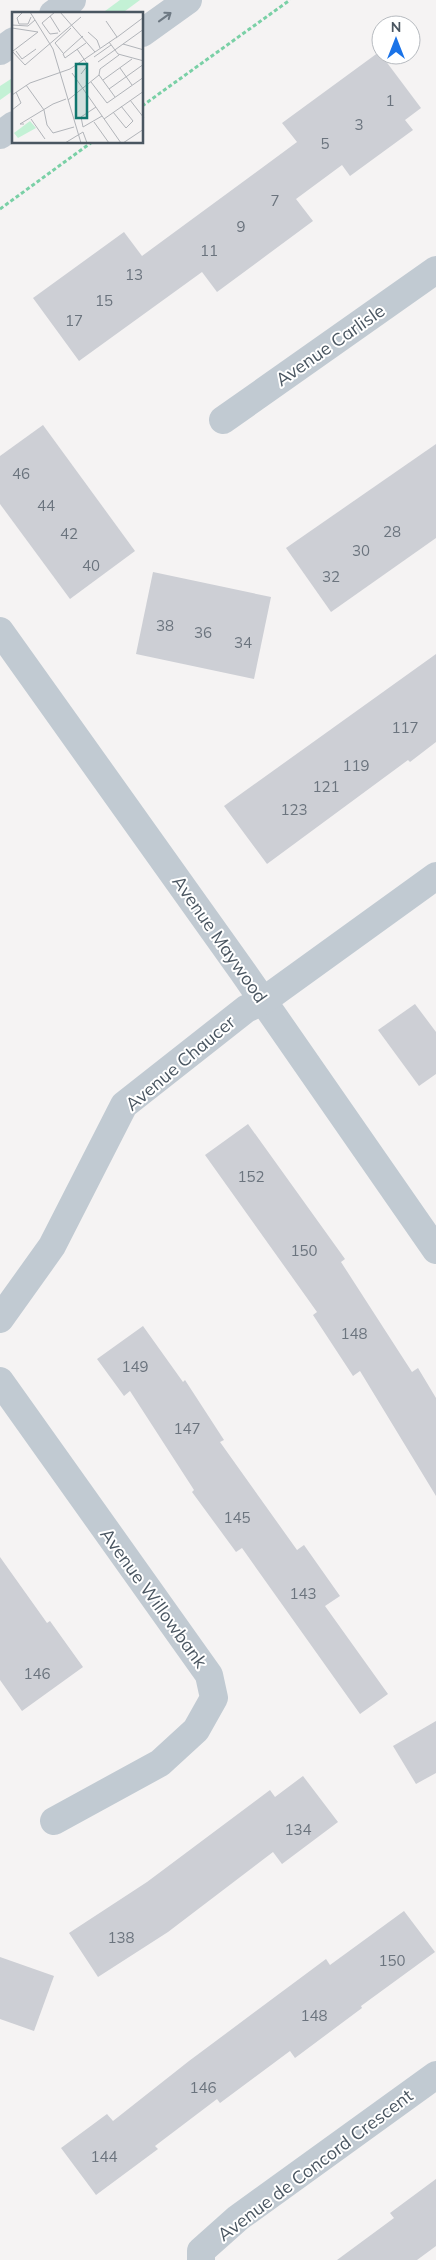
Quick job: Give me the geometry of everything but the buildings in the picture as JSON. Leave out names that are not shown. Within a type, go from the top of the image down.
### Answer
[{"type":"street","points":[[56,12],[72,0]]},
{"type":"street","points":[[144,32],[188,0]]},
{"type":"street","points":[[0,51],[12,43]]},
{"type":"street","points":[[0,135],[12,126]]},
{"type":"street","name":"Avenue Carlisle","points":[[223,420],[436,270]]},
{"type":"street","name":"Avenue Maywood","points":[[0,631],[263,1000],[436,1250]]},
{"type":"street","name":"Avenue Chaucer","points":[[0,1319],[52,1246],[124,1105],[246,1009],[263,1000],[436,876]]},
{"type":"street","name":"Avenue Willowbank","points":[[0,1381],[209,1675],[214,1698],[196,1730],[160,1763],[54,1822]]},
{"type":"street","name":"Avenue de Concord Crescent","points":[[201,2260],[201,2251],[238,2218],[436,2075]]},
{"type":"path","points":[[144,105],[290,0]]},
{"type":"path","points":[[0,209],[89,144]]},
{"type":"green space","points":[[120,0],[140,0],[124,12],[104,12]]},
{"type":"green space","points":[[12,78],[12,91],[0,100],[0,86]]}]
